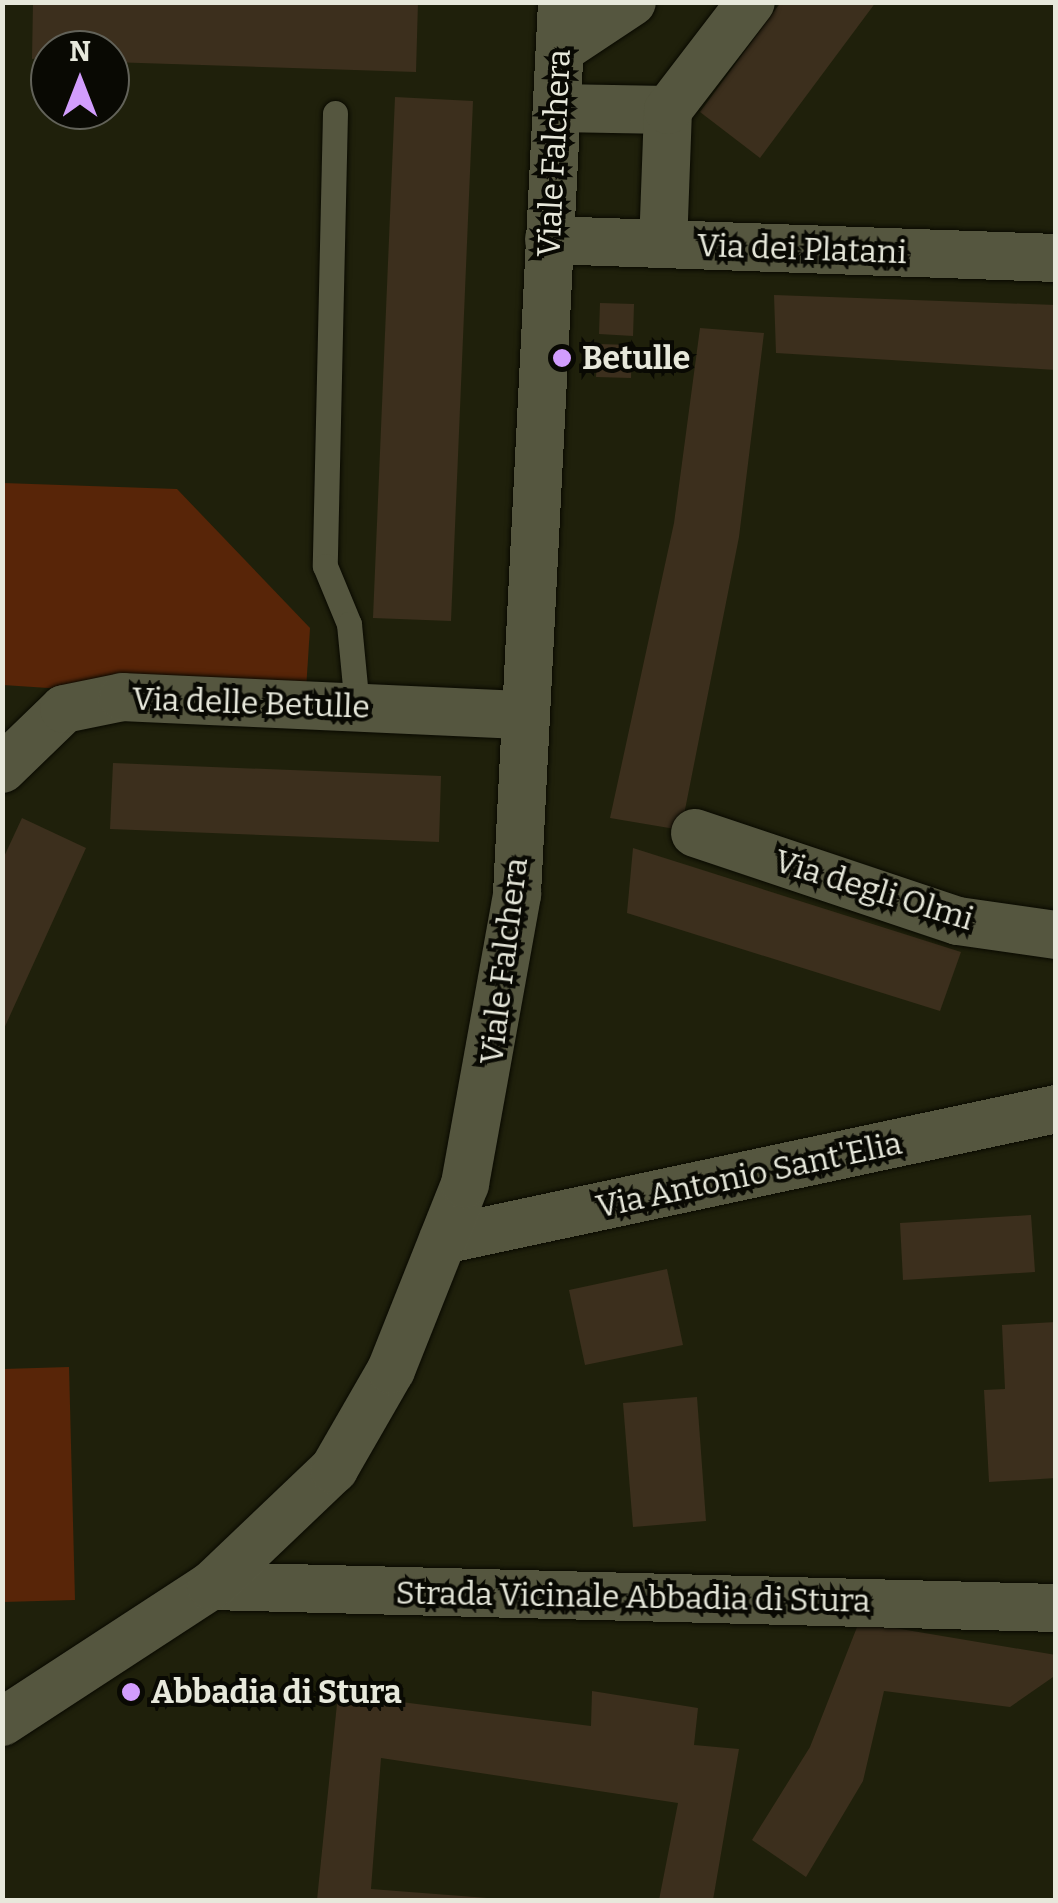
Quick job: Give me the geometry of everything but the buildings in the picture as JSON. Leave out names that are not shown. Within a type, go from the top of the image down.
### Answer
[{"type":"street","name":"Viale Falchera","points":[[2,1722],[211,1586],[334,1469],[392,1370],[465,1184],[503,1005],[525,715],[562,2]]},
{"type":"street","points":[[561,50],[632,2]]},
{"type":"street","points":[[663,244],[668,110],[750,2]]},
{"type":"street","points":[[557,108],[668,110]]},
{"type":"street","name":"Via dei Platani","points":[[549,240],[1056,258]]},
{"type":"street","name":"Via delle Betulle","points":[[2,769],[64,710],[122,697],[525,715]]},
{"type":"street","name":"Via degli Olmi","points":[[695,833],[958,922],[1056,936]]},
{"type":"street","name":"Via Antonio Sant'Elia","points":[[443,1240],[1056,1109]]},
{"type":"street","name":"Strada Vicinale Abbadia di Stura","points":[[211,1586],[1056,1608]]},
{"type":"lane","points":[[336,113],[325,566],[349,624],[357,708]]},
{"type":"shaded area","points":[[3,483],[177,489],[310,628],[305,705],[3,685]]},
{"type":"shaded area","points":[[69,1367],[75,1600],[3,1602],[3,1369]]},
{"type":"place","name":"Betulle","points":[[562,358]]},
{"type":"place","name":"Abbadia di Stura","points":[[131,1692]]}]
